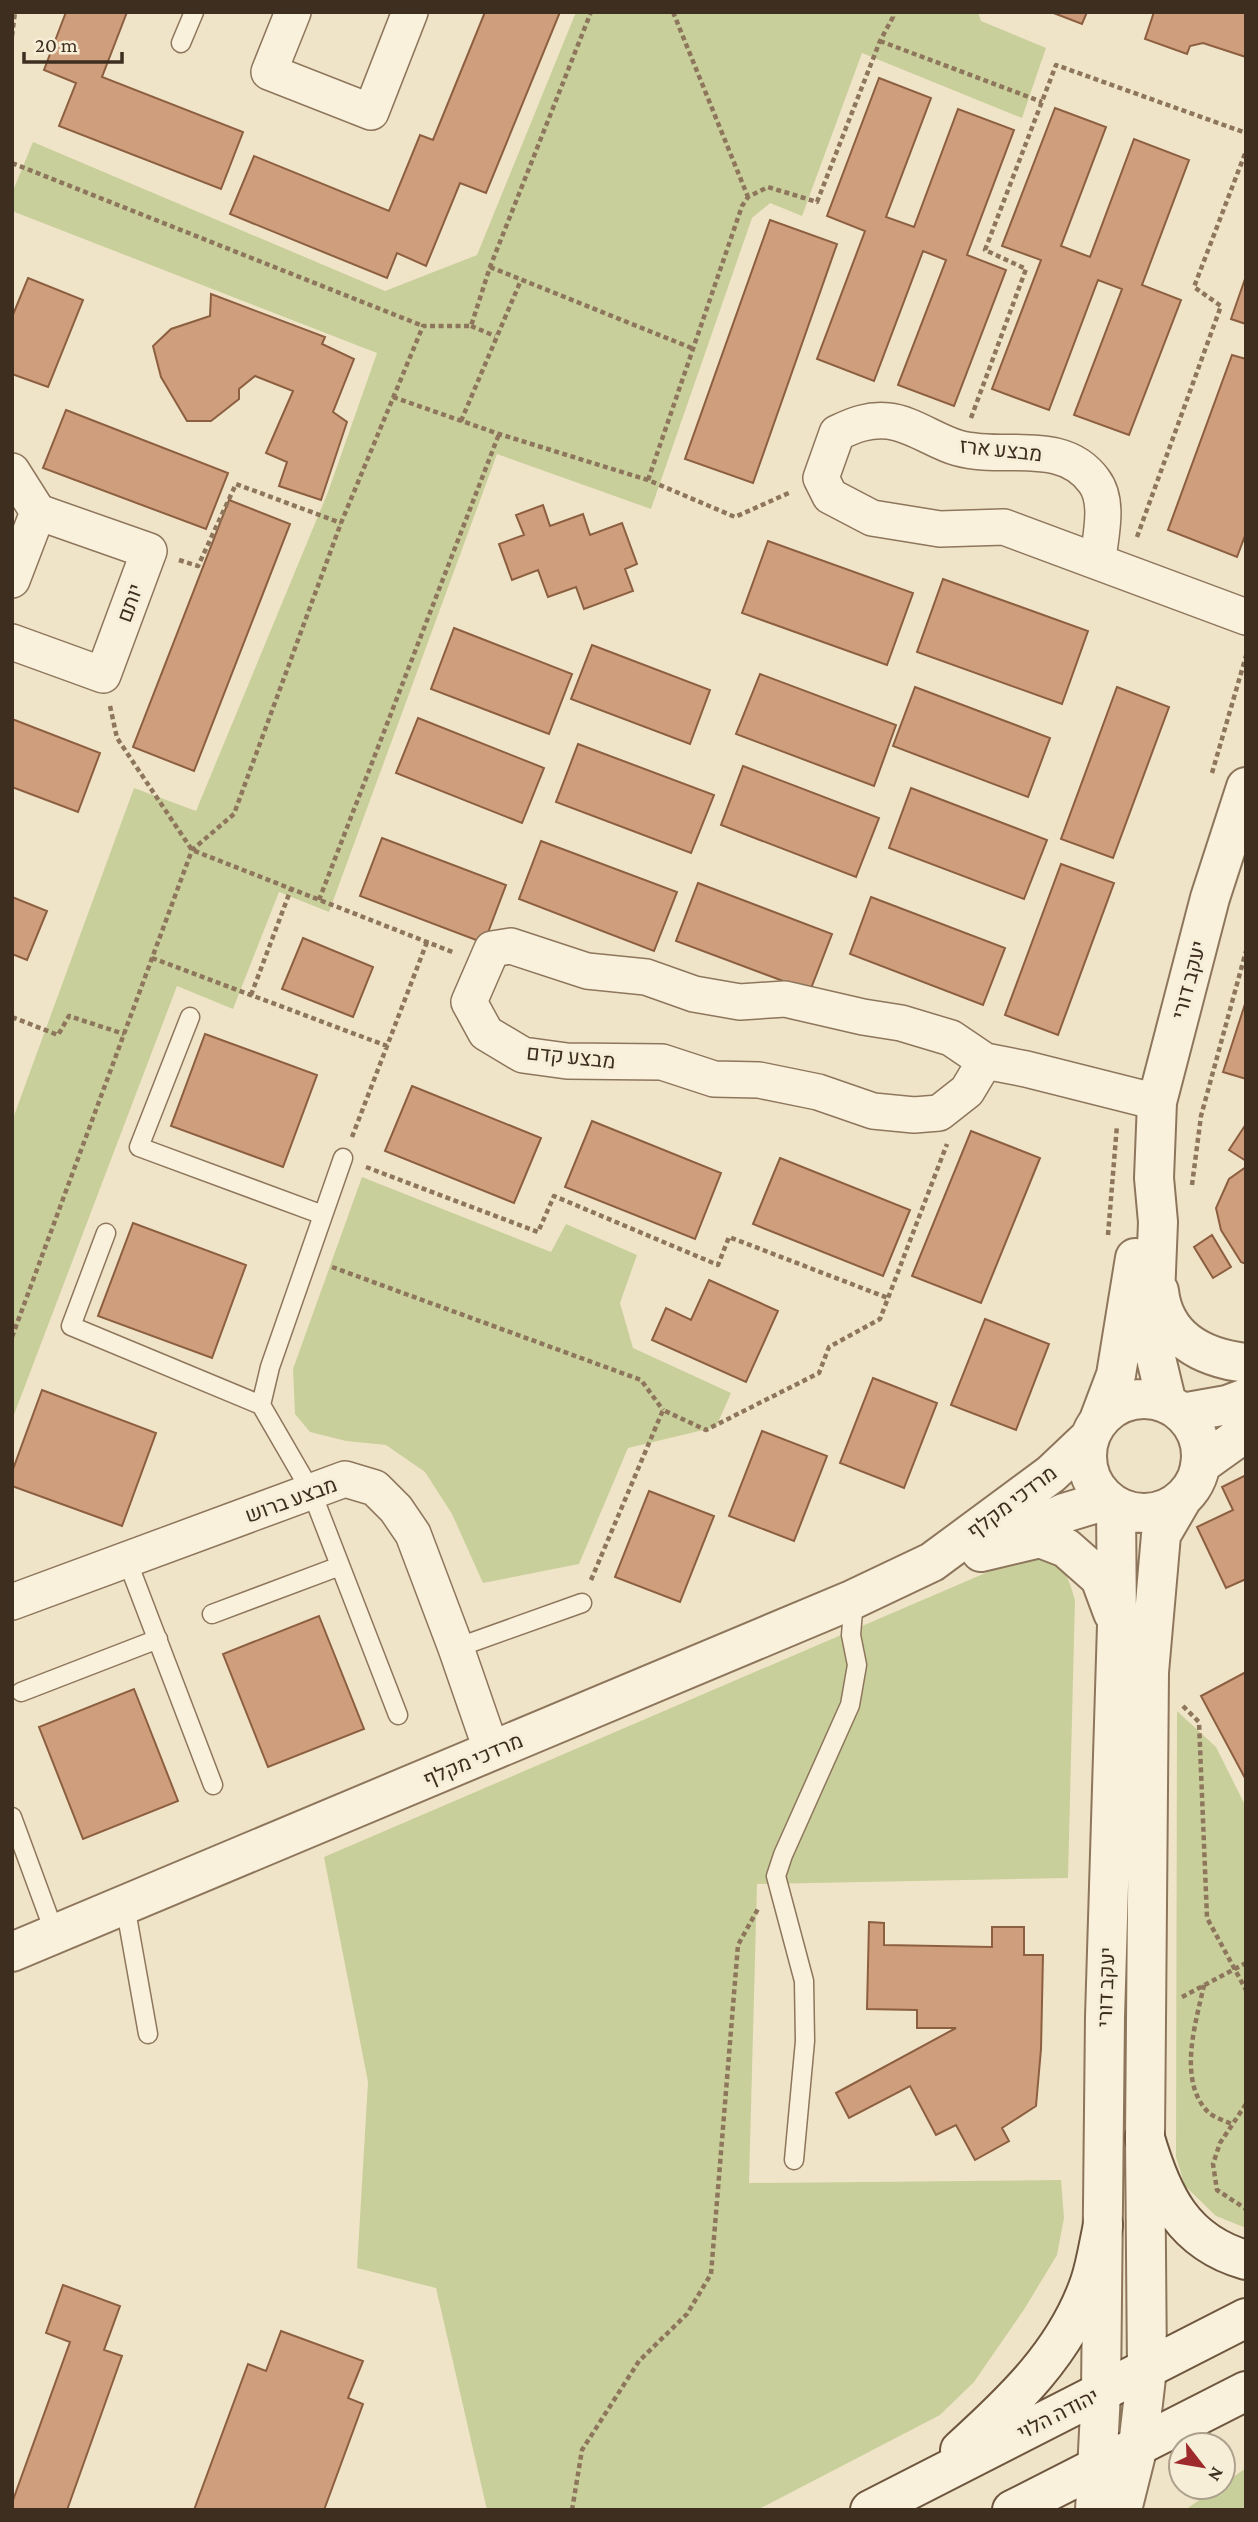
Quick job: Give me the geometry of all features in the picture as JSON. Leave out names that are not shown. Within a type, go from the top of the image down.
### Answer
[{"type":"street","points":[[293,12],[269,72],[371,112],[410,12]]},
{"type":"street","name":"מבצע ארז","points":[[821,478],[837,433],[859,423],[890,421],[959,449],[1045,453],[1078,464],[1096,483],[1111,565]]},
{"type":"street","points":[[12,471],[38,512],[149,551]]},
{"type":"street","points":[[821,478],[831,496],[872,518],[940,529],[1004,527],[1246,617]]},
{"type":"street","points":[[12,580],[38,512]]},
{"type":"street","name":"יותם","points":[[103,675],[149,551]]},
{"type":"street","points":[[12,642],[103,675]]},
{"type":"street","name":"יעקב דורי","points":[[1174,1408],[1155,1354],[1155,1252],[1158,1222],[1154,1178],[1157,1102],[1210,898],[1246,787]]},
{"type":"street","name":"מבצע קדם","points":[[985,1061],[967,1091],[939,1113],[914,1115],[873,1111],[818,1092],[759,1080],[714,1079],[662,1062],[568,1061],[523,1055],[486,1033],[469,1002],[492,949],[511,946],[587,971],[646,977],[694,994],[740,1002],[785,999],[901,1023],[951,1038],[985,1061],[1157,1102]]},
{"type":"street","name":"יעקב דורי","points":[[1094,1429],[1116,1375],[1136,1255],[1154,1178]]},
{"type":"street","points":[[1158,1222],[1156,1254],[1159,1295],[1170,1326],[1206,1354],[1246,1363]]},
{"type":"street","points":[[1174,1408],[1194,1427],[1200,1446],[1197,1477],[1182,1499],[1167,1508],[1150,1513],[1132,1512],[1111,1503],[1095,1487],[1088,1471],[1086,1454],[1094,1429],[1112,1408],[1129,1401],[1147,1399],[1174,1408],[1227,1405],[1246,1398]]},
{"type":"street","name":"מרדכי מקלף","points":[[12,1952],[854,1599],[932,1562],[1051,1474],[1094,1429]]},
{"type":"street","points":[[1200,1465],[1246,1432]]},
{"type":"street","name":"מבצע ברוש","points":[[12,1602],[345,1479],[375,1488],[396,1509],[413,1534],[492,1752]]},
{"type":"street","name":"יעקב דורי","points":[[1122,2510],[1138,2446],[1147,2369],[1145,2138],[1149,1671],[1161,1535],[1182,1499]]},
{"type":"street","name":"יעקב דורי","points":[[1095,2510],[1101,2392],[1105,2017],[1117,1625],[1111,1503]]},
{"type":"street","name":"מרדכי מקלף","points":[[932,1562],[981,1552],[1064,1513],[1111,1503]]},
{"type":"street","points":[[981,1552],[1040,1538],[1066,1548],[1100,1578],[1117,1625]]},
{"type":"street","points":[[1145,2138],[1157,2177],[1174,2210],[1191,2231],[1210,2246],[1246,2260]]},
{"type":"street","points":[[924,2483],[1031,2382],[1056,2349],[1077,2315],[1091,2280],[1103,2224]]},
{"type":"street","name":"יהודה הלוי","points":[[870,2510],[1246,2318]]},
{"type":"street","points":[[1012,2510],[1246,2391]]},
{"type":"lane","points":[[181,43],[194,12]]},
{"type":"lane","points":[[190,1017],[139,1147],[323,1214]]},
{"type":"lane","points":[[261,1405],[270,1367],[343,1158]]},
{"type":"lane","points":[[106,1233],[71,1326],[261,1405],[312,1493],[398,1715]]},
{"type":"lane","points":[[127,1560],[213,1784]]},
{"type":"lane","points":[[212,1614],[340,1566]]},
{"type":"lane","points":[[794,2160],[805,2041],[804,1981],[776,1875],[850,1705],[857,1665],[851,1635],[854,1599]]},
{"type":"lane","points":[[456,1647],[582,1604]]},
{"type":"lane","points":[[20,1692],[158,1639]]},
{"type":"lane","points":[[12,1817],[55,1934]]},
{"type":"lane","points":[[125,1905],[148,2034]]},
{"type":"path","points":[[12,36],[15,12]]},
{"type":"path","points":[[471,326],[490,267],[591,12]]},
{"type":"path","points":[[673,12],[748,197]]},
{"type":"path","points":[[648,480],[742,206],[748,197],[768,187],[817,202],[880,41],[893,17],[892,12]]},
{"type":"path","points":[[880,41],[1042,102]]},
{"type":"path","points":[[959,449],[1026,269],[985,250],[1056,65],[1246,134]]},
{"type":"path","points":[[1111,565],[1222,306],[1194,287],[1246,151]]},
{"type":"path","points":[[12,163],[423,327],[471,326],[495,336]]},
{"type":"path","points":[[490,267],[694,349]]},
{"type":"path","points":[[461,421],[521,280]]},
{"type":"path","points":[[12,1337],[192,850],[234,814],[341,523],[423,327]]},
{"type":"path","points":[[393,397],[499,434],[648,480],[735,517],[821,478]]},
{"type":"path","points":[[319,900],[499,434]]},
{"type":"path","points":[[149,551],[198,566],[236,484],[341,523]]},
{"type":"path","points":[[103,675],[117,738],[192,850],[485,965]]},
{"type":"path","points":[[251,995],[291,889]]},
{"type":"path","points":[[428,942],[343,1158],[538,1232],[554,1196],[718,1265],[729,1237],[888,1298]]},
{"type":"path","points":[[1191,1193],[1201,1116],[1246,951]]},
{"type":"path","points":[[152,958],[387,1046]]},
{"type":"path","points":[[12,1017],[58,1035],[69,1016],[124,1034]]},
{"type":"path","points":[[308,1258],[641,1380],[663,1410],[706,1430],[819,1373],[829,1346],[880,1319],[947,1143]]},
{"type":"path","points":[[582,1604],[663,1410]]},
{"type":"path","points":[[1149,1671],[1199,1723],[1207,1918],[1246,1990]]},
{"type":"path","points":[[572,2510],[582,2450],[639,2361],[687,2314],[711,2274],[738,1945],[776,1875]]},
{"type":"path","points":[[1146,2016],[1246,1962]]},
{"type":"path","points":[[1204,1984],[1191,2066],[1195,2092],[1209,2113],[1232,2124]]},
{"type":"path","points":[[1246,2104],[1220,2143],[1213,2164],[1217,2190],[1246,2209]]},
{"type":"green space","points":[[576,12],[978,12],[981,21],[1046,48],[1022,118],[862,53],[802,216],[770,203],[752,218],[651,509],[497,454],[329,912],[279,892],[233,1009],[177,986],[12,1420],[12,1121],[134,788],[196,811],[328,492],[377,353],[12,211],[12,193],[33,142],[385,291],[477,255]]},
{"type":"green space","points":[[362,1177],[551,1252],[566,1224],[637,1255],[620,1303],[633,1348],[731,1393],[716,1427],[628,1448],[579,1564],[483,1583],[452,1514],[425,1472],[386,1445],[346,1441],[310,1432],[295,1414],[293,1369]]},
{"type":"green space","points":[[1032,1553],[1051,1560],[1062,1569],[1075,1600],[1068,1878],[757,1884],[749,2183],[1061,2180],[1064,2218],[1057,2255],[1025,2308],[974,2382],[940,2415],[757,2510],[487,2510],[436,2288],[357,2268],[368,2082],[324,1857]]},
{"type":"green space","points":[[1177,1711],[1216,1747],[1246,1807],[1246,2228],[1216,2216],[1185,2186],[1176,2157]]},
{"type":"green space","points":[[1246,2468],[1246,2510],[1185,2510],[1198,2501],[1237,2501],[1237,2474]]},
{"type":"building","points":[[66,12],[127,12],[102,77],[243,132],[221,189],[59,126],[76,83],[44,70]]},
{"type":"building","points":[[485,12],[560,12],[486,193],[460,183],[426,266],[397,253],[387,278],[230,214],[254,156],[389,211],[420,135],[433,140]]},
{"type":"building","points":[[1051,12],[1087,12],[1082,24]]},
{"type":"building","points":[[1154,12],[1246,12],[1246,57],[1203,43],[1190,46],[1187,54],[1145,39]]},
{"type":"building","points":[[879,78],[931,98],[886,217],[914,227],[958,109],[1014,130],[967,255],[1006,270],[954,406],[898,385],[946,260],[923,251],[874,381],[817,359],[865,231],[827,216]]},
{"type":"building","points":[[1055,108],[1106,127],[1061,246],[1090,257],[1134,139],[1189,160],[1142,285],[1181,300],[1129,435],[1074,415],[1122,289],[1098,280],[1049,410],[992,389],[1041,260],[1002,246]]},
{"type":"building","points":[[770,220],[837,244],[753,483],[685,459]]},
{"type":"building","points":[[1246,276],[1246,324],[1231,319]]},
{"type":"building","points":[[28,278],[83,300],[48,387],[12,374],[12,317]]},
{"type":"building","points":[[211,294],[325,337],[322,344],[354,359],[333,412],[347,422],[321,500],[279,486],[287,462],[266,453],[293,391],[255,376],[239,389],[239,399],[211,421],[187,421],[161,377],[153,346],[171,329],[210,316]]},
{"type":"building","points":[[1232,355],[1246,359],[1246,533],[1237,557],[1168,530]]},
{"type":"building","points":[[66,410],[228,473],[206,529],[43,468]]},
{"type":"building","points":[[229,500],[290,524],[194,771],[133,747]]},
{"type":"building","points":[[543,505],[550,526],[583,514],[590,535],[622,523],[637,564],[625,569],[633,591],[584,609],[576,587],[548,597],[538,570],[512,580],[499,544],[524,535],[516,515]]},
{"type":"building","points":[[768,541],[913,593],[887,665],[742,613]]},
{"type":"building","points":[[943,579],[1088,631],[1062,704],[917,652]]},
{"type":"building","points":[[454,628],[572,674],[549,734],[431,689]]},
{"type":"building","points":[[592,645],[710,690],[690,744],[571,699]]},
{"type":"building","points":[[760,674],[896,725],[874,786],[736,734]]},
{"type":"building","points":[[915,687],[1050,738],[1028,797],[893,746]]},
{"type":"building","points":[[1117,687],[1169,707],[1113,858],[1061,839]]},
{"type":"building","points":[[418,718],[544,768],[522,823],[396,773]]},
{"type":"building","points":[[12,719],[100,753],[78,812],[12,787]]},
{"type":"building","points":[[578,744],[714,795],[691,853],[556,802]]},
{"type":"building","points":[[743,766],[879,818],[856,877],[721,825]]},
{"type":"building","points":[[911,788],[1047,840],[1024,899],[889,848]]},
{"type":"building","points":[[382,838],[506,885],[484,943],[360,896]]},
{"type":"building","points":[[541,841],[677,892],[654,951],[519,899]]},
{"type":"building","points":[[1061,864],[1114,883],[1058,1035],[1005,1015]]},
{"type":"building","points":[[698,883],[832,934],[810,991],[676,941]]},
{"type":"building","points":[[12,897],[47,911],[27,960],[12,954]]},
{"type":"building","points":[[871,897],[1005,948],[983,1005],[850,954]]},
{"type":"building","points":[[303,938],[373,967],[353,1017],[282,989]]},
{"type":"building","points":[[1246,1001],[1246,1079],[1223,1072]]},
{"type":"building","points":[[205,1034],[317,1075],[283,1167],[171,1126]]},
{"type":"building","points":[[412,1086],[541,1138],[514,1203],[385,1151]]},
{"type":"building","points":[[592,1121],[721,1173],[695,1239],[565,1187]]},
{"type":"building","points":[[1246,1124],[1246,1161],[1229,1150]]},
{"type":"building","points":[[971,1131],[1040,1158],[981,1303],[912,1276]]},
{"type":"building","points":[[780,1158],[910,1210],[883,1276],[753,1224]]},
{"type":"building","points":[[1246,1167],[1246,1264],[1241,1262],[1221,1230],[1216,1208],[1229,1179]]},
{"type":"building","points":[[133,1223],[246,1265],[212,1358],[98,1316]]},
{"type":"building","points":[[1212,1235],[1231,1267],[1213,1278],[1194,1247]]},
{"type":"building","points":[[709,1280],[778,1311],[746,1382],[652,1340],[666,1308],[691,1320]]},
{"type":"building","points":[[985,1319],[1049,1344],[1016,1430],[951,1405]]},
{"type":"building","points":[[873,1378],[937,1403],[904,1488],[840,1463]]},
{"type":"building","points":[[42,1390],[156,1433],[122,1526],[12,1486],[12,1472]]},
{"type":"building","points":[[762,1431],[827,1456],[794,1541],[729,1516]]},
{"type":"building","points":[[1246,1475],[1246,1579],[1226,1588],[1197,1527],[1233,1510],[1222,1487]]},
{"type":"building","points":[[649,1491],[714,1516],[680,1602],[615,1577]]},
{"type":"building","points":[[319,1616],[364,1729],[268,1767],[223,1654]]},
{"type":"building","points":[[1246,1672],[1246,1780],[1201,1696]]},
{"type":"building","points":[[134,1689],[178,1801],[83,1839],[39,1727]]},
{"type":"building","points":[[869,1922],[884,1923],[884,1945],[992,1947],[992,1927],[1024,1927],[1024,1955],[1043,1955],[1041,2049],[1036,2106],[1002,2128],[1009,2141],[975,2160],[956,2125],[936,2135],[910,2086],[849,2118],[836,2093],[956,2028],[917,2028],[917,2010],[867,2009]]},
{"type":"building","points":[[63,2285],[120,2306],[104,2350],[122,2356],[67,2510],[12,2510],[12,2503],[70,2342],[46,2333]]},
{"type":"building","points":[[281,2331],[363,2361],[348,2398],[363,2404],[324,2510],[194,2510],[248,2364],[266,2371]]}]
